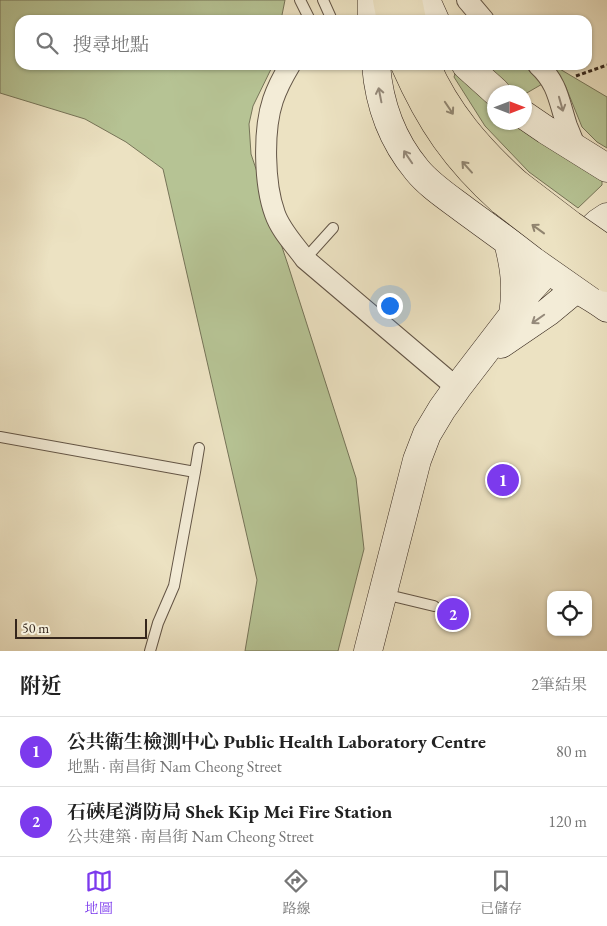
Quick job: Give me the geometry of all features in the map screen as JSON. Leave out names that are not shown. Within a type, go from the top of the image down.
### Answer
[{"type":"main road","points":[[372,0],[372,15]]},
{"type":"main road","points":[[387,0],[390,15]]},
{"type":"main road","points":[[408,0],[411,15]]},
{"type":"main road","points":[[426,0],[433,15]]},
{"type":"main road","points":[[377,70],[381,101],[389,124],[401,147],[417,170],[433,186],[508,242],[607,308]]},
{"type":"main road","points":[[407,70],[427,111],[445,140],[482,182],[551,210],[607,250]]},
{"type":"main road","points":[[428,70],[445,102],[460,123],[496,164],[509,192],[532,224],[607,278]]},
{"type":"main road","points":[[472,70],[488,85]]},
{"type":"main road","points":[[532,120],[607,168]]},
{"type":"main road","points":[[368,651],[417,460],[427,434],[456,388],[513,316],[527,293],[548,270],[598,223],[607,217]]},
{"type":"main road","points":[[508,242],[513,261],[516,286],[513,316]]},
{"type":"main road","points":[[478,360],[548,312],[594,274],[607,266]]},
{"type":"street","points":[[467,0],[480,15]]},
{"type":"street","points":[[288,70],[273,100],[266,148],[270,192],[275,214],[305,259],[456,388]]},
{"type":"street","points":[[543,70],[558,92],[567,125],[576,148]]},
{"type":"lane","points":[[300,0],[308,15]]},
{"type":"lane","points":[[323,0],[330,15]]},
{"type":"lane","points":[[305,259],[333,228]]},
{"type":"lane","points":[[0,437],[195,472]]},
{"type":"lane","points":[[150,651],[158,624],[174,586],[199,448]]},
{"type":"lane","points":[[382,593],[434,606]]},
{"type":"path","points":[[576,76],[607,65]]},
{"type":"green space","points":[[0,0],[285,0],[282,15],[15,15],[15,70],[271,70],[253,106],[249,124],[251,154],[356,478],[364,549],[338,651],[245,651],[257,580],[163,169],[126,142],[85,119],[0,93]]},
{"type":"green space","points":[[456,70],[460,70],[487,95],[487,128],[454,77]]},
{"type":"green space","points":[[487,70],[534,70],[542,76],[544,83],[532,90],[532,85],[506,85],[494,79]]},
{"type":"green space","points":[[554,70],[561,70],[607,97],[607,148],[597,142],[582,127],[565,85]]},
{"type":"green space","points":[[489,130],[529,130],[602,178],[602,185],[578,208],[529,172]]},
{"type":"place","name":"公共衛生檢測中心 Public Health Laboratory Centre","points":[[503,480]]},
{"type":"place","name":"石硤尾消防局 Shek Kip Mei Fire Station","points":[[453,614]]}]
